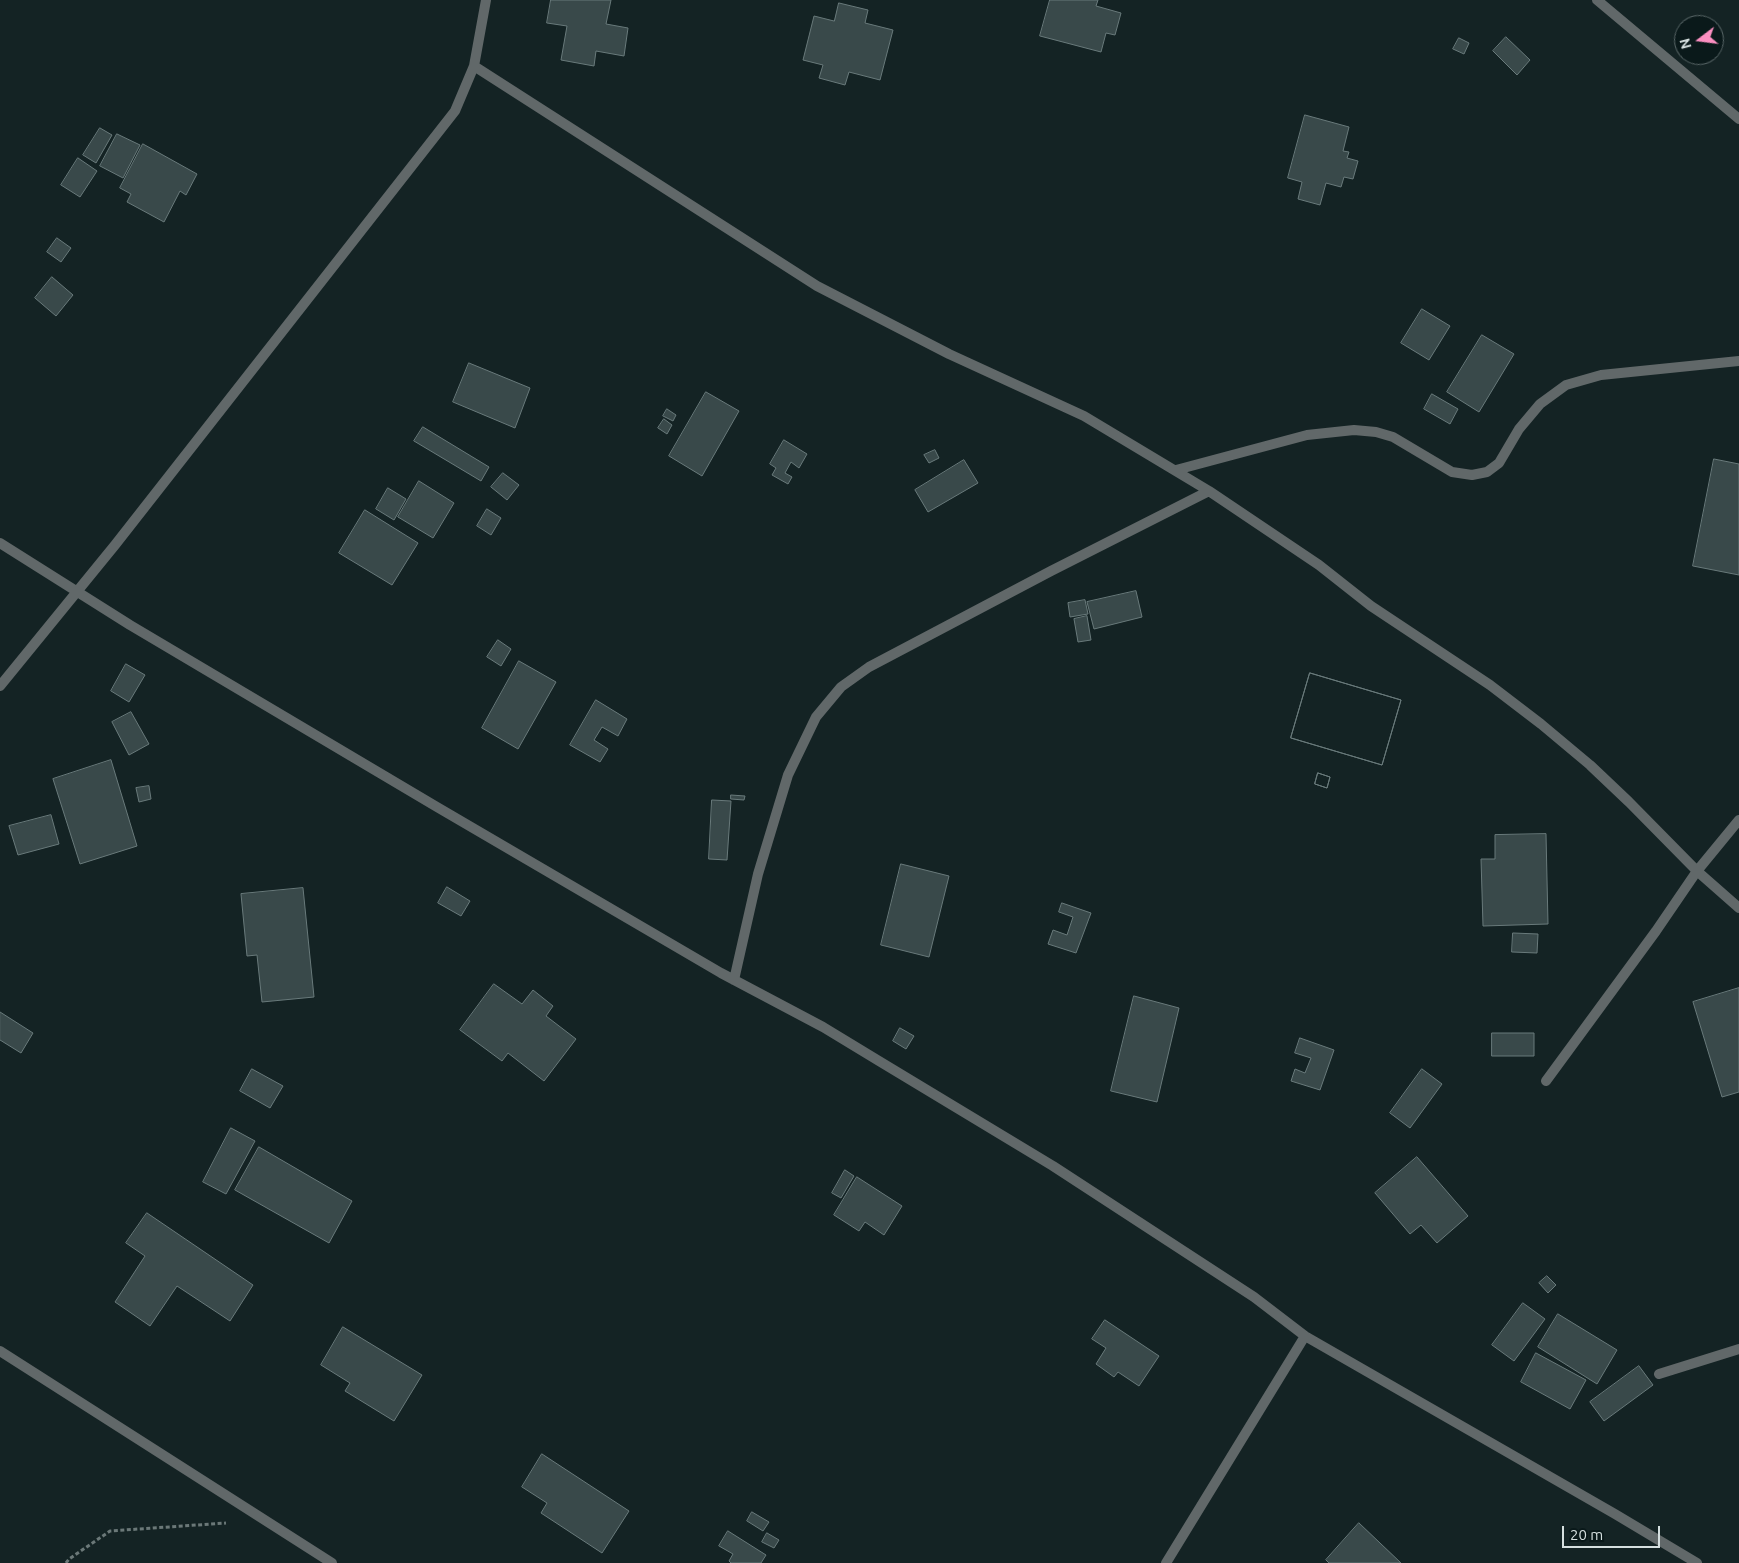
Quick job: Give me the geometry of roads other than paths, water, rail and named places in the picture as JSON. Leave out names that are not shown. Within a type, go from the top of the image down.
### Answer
[{"type":"street","points":[[0,686],[278,340],[454,111],[474,66],[486,0]]},
{"type":"street","points":[[1597,0],[1739,119]]},
{"type":"street","points":[[474,66],[817,286],[949,354],[1084,416],[1209,490],[1319,565],[1372,606],[1490,685],[1540,724],[1590,765],[1697,871],[1739,908]]},
{"type":"street","points":[[1176,470],[1307,435],[1354,430],[1376,432],[1393,437],[1452,472],[1472,475],[1487,472],[1499,463],[1519,430],[1540,404],[1566,384],[1600,375],[1739,361]]},
{"type":"street","points":[[734,980],[758,874],[788,775],[816,717],[841,687],[869,667],[1059,566],[1209,490]]},
{"type":"street","points":[[0,543],[185,658],[734,980],[823,1028],[1053,1166],[1254,1297],[1306,1336],[1697,1563]]},
{"type":"street","points":[[1546,1082],[1656,931],[1697,871],[1739,820]]},
{"type":"street","points":[[1166,1563],[1306,1336]]},
{"type":"street","points":[[1659,1374],[1739,1349]]},
{"type":"street","points":[[0,1351],[332,1563]]}]
